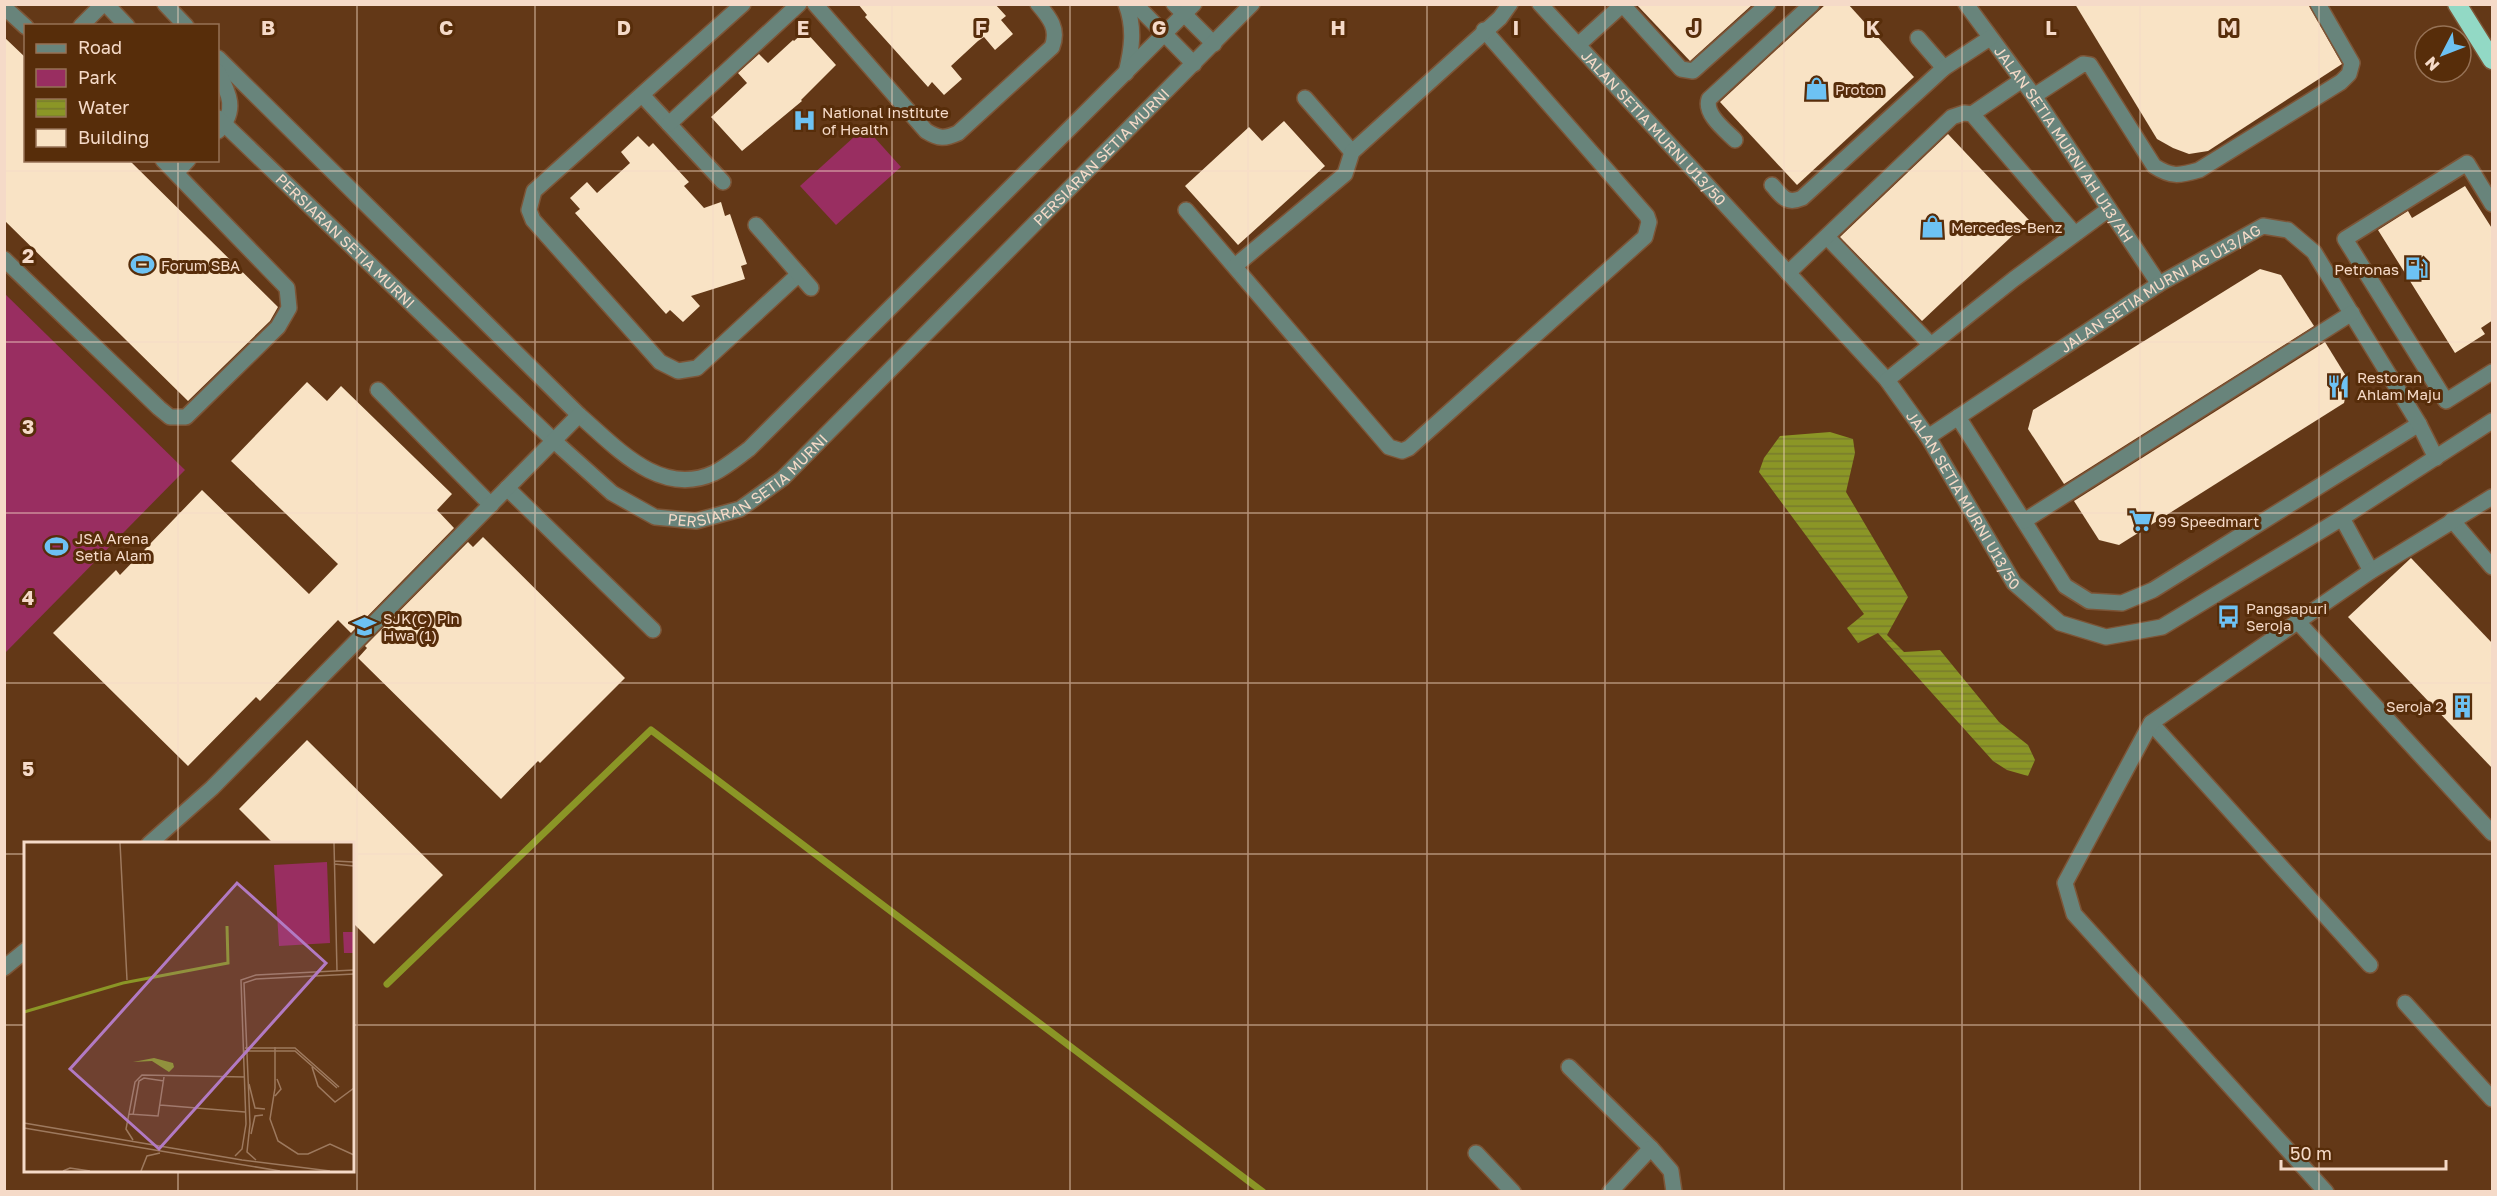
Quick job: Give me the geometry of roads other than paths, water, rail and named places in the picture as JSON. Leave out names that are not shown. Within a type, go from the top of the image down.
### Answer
[{"type":"highway","points":[[2457,4],[2493,60]]},
{"type":"highway","points":[[2470,4],[2493,40]]},
{"type":"street","points":[[83,24],[105,4],[125,24]]},
{"type":"street","points":[[165,4],[184,24]]},
{"type":"street","points":[[743,4],[534,191],[529,210],[533,220],[660,362],[678,371],[697,368],[799,274]]},
{"type":"street","points":[[669,124],[800,4]]},
{"type":"street","points":[[814,4],[926,131],[936,137],[946,138],[958,133],[1052,47],[1056,37],[1054,28],[1038,4]]},
{"type":"street","points":[[1126,4],[1131,19],[1132,38],[1126,73]]},
{"type":"street","points":[[1136,4],[1194,64]]},
{"type":"street","name":"PERSIARAN SETIA MURNI","points":[[220,125],[612,493],[655,517],[696,521],[740,509],[783,478],[1252,4]]},
{"type":"street","points":[[1235,266],[1345,174],[1352,152],[1484,30],[1500,18],[1510,4]]},
{"type":"street","name":"JALAN SETIA MURNI U13/50","points":[[1540,4],[1887,380],[1928,437],[2014,583],[2060,623],[2106,637],[2162,627],[2342,518],[2493,421]]},
{"type":"street","points":[[1578,45],[1622,5],[1681,69],[1693,71],[1768,4]]},
{"type":"street","points":[[1735,140],[1709,112],[1708,99],[1812,4]]},
{"type":"street","name":"JALAN SETIA MURNI AH U13/AH","points":[[1966,4],[2034,96],[2159,284]]},
{"type":"street","points":[[2034,96],[2083,64],[2090,65],[2154,166],[2166,174],[2182,175],[2199,170],[2341,82],[2349,74],[2352,63],[2318,4]]},
{"type":"street","points":[[4,7],[24,25]]},
{"type":"street","points":[[1184,8],[1214,44]]},
{"type":"street","name":"PERSIARAN SETIA MURNI","points":[[219,59],[579,415],[636,465],[668,478],[693,479],[714,473],[749,449],[1126,73],[1164,34],[1184,8]]},
{"type":"street","points":[[1186,210],[1389,447],[1402,451],[1418,440],[1645,237],[1649,222],[1647,216],[1484,30]]},
{"type":"street","points":[[1918,38],[1944,68]]},
{"type":"street","points":[[1772,185],[1786,201],[1793,202],[1802,198],[1944,68],[1990,38]]},
{"type":"street","points":[[219,74],[231,103],[220,125]]},
{"type":"street","points":[[1788,273],[1952,117],[1964,113],[1972,114],[2022,80]]},
{"type":"street","points":[[642,95],[723,182]]},
{"type":"street","points":[[1305,98],[1352,152]]},
{"type":"street","points":[[1972,114],[2074,233]]},
{"type":"street","points":[[4,259],[159,408],[170,417],[186,417],[278,327],[289,308],[287,288],[165,162]]},
{"type":"street","points":[[176,173],[186,162]]},
{"type":"street","points":[[2493,204],[2467,163],[2345,239],[2446,401],[2493,372]]},
{"type":"street","points":[[1887,380],[2074,233],[2109,209]]},
{"type":"street","points":[[756,225],[812,288]]},
{"type":"street","name":"JALAN SETIA MURNI AG U13/AG","points":[[1928,437],[2159,284],[2263,226],[2288,230],[2314,252],[2419,424],[2436,458]]},
{"type":"street","points":[[1827,237],[1930,344]]},
{"type":"street","points":[[2024,521],[2352,314]]},
{"type":"street","points":[[378,390],[490,505]]},
{"type":"street","points":[[150,842],[212,788],[579,415]]},
{"type":"street","points":[[1958,417],[2065,586],[2089,601],[2122,603],[2153,590],[2419,424]]},
{"type":"street","points":[[507,488],[654,630]]},
{"type":"street","points":[[2326,1191],[2074,914],[2065,883],[2151,723],[2371,571],[2493,497]]},
{"type":"street","points":[[2342,518],[2371,571]]},
{"type":"street","points":[[2452,520],[2493,567]]},
{"type":"street","points":[[2298,622],[2493,833]]},
{"type":"street","points":[[2151,723],[2370,965]]},
{"type":"street","points":[[4,968],[24,952]]},
{"type":"street","points":[[2405,1003],[2493,1099]]},
{"type":"street","points":[[1569,1067],[1651,1148],[1671,1171],[1674,1191]]},
{"type":"street","points":[[1610,1191],[1651,1148]]},
{"type":"street","points":[[1476,1153],[1513,1191]]},
{"type":"water","points":[[1830,432],[1853,439],[1855,453],[1846,492],[1908,597],[1887,635],[1904,652],[1940,650],[1999,722],[2028,745],[2035,760],[2028,776],[2007,770],[1993,761],[1878,633],[1858,643],[1847,628],[1864,614],[1759,472],[1764,458],[1780,436]]},
{"type":"waterway","points":[[387,984],[651,730],[1263,1192]]},
{"type":"place","name":"Proton","points":[[1817,89]]},
{"type":"place","name":"National Institute of Health","points":[[804,121]]},
{"type":"place","name":"Mercedes-Benz","points":[[1933,227]]},
{"type":"place","name":"Forum SBA","points":[[143,265]]},
{"type":"place","name":"Petronas","points":[[2417,269]]},
{"type":"place","name":"Restoran Ahlam Maju","points":[[2339,386]]},
{"type":"place","name":"99 Speedmart","points":[[2140,521]]},
{"type":"place","name":"JSA Arena Setia Alam","points":[[57,547]]},
{"type":"place","name":"Pangsapuri Seroja","points":[[2228,617]]},
{"type":"place","name":"SJK(C) Pin Hwa (1)","points":[[365,627]]},
{"type":"place","name":"Seroja 2","points":[[2462,706]]}]
